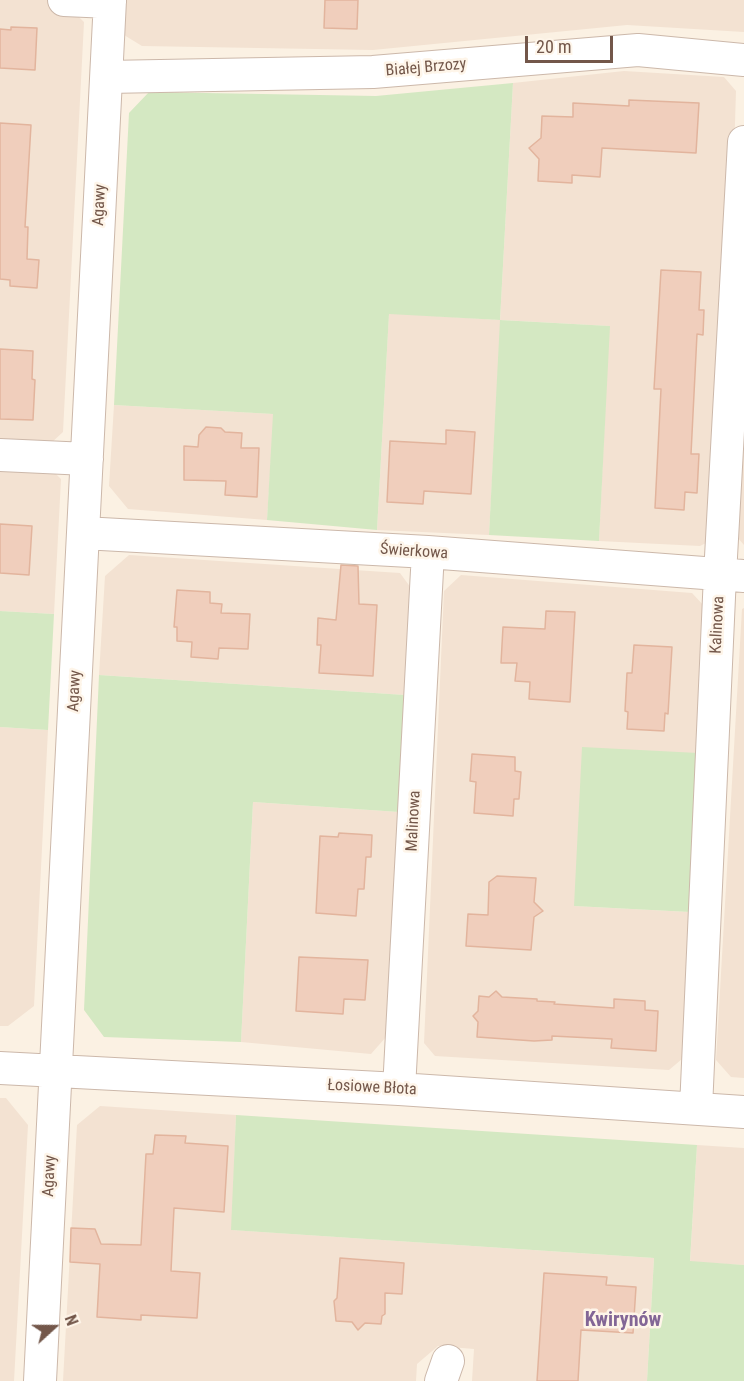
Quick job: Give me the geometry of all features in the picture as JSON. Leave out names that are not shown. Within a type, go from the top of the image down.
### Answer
[{"type":"street","points":[[64,0],[110,1]]},
{"type":"street","name":"Agawy","points":[[40,1381],[110,1]]},
{"type":"street","name":"Białej Brzozy","points":[[107,77],[373,72],[638,50],[744,60]]},
{"type":"street","name":"Kalinowa","points":[[696,1108],[732,575],[744,142]]},
{"type":"street","points":[[0,455],[87,459]]},
{"type":"street","name":"Świerkowa","points":[[83,533],[428,552],[732,575]]},
{"type":"street","name":"Malinowa","points":[[399,1089],[428,552]]},
{"type":"street","name":"Łosiowe Błota","points":[[0,1068],[399,1089],[744,1112]]},
{"type":"shaded area","points":[[0,0],[73,0],[73,11],[84,22],[63,432],[50,444],[49,467],[61,479],[54,614],[0,611]]},
{"type":"shaded area","points":[[126,0],[744,0],[744,32],[627,25],[373,50],[142,46],[124,35]]},
{"type":"shaded area","points":[[624,71],[724,77],[736,91],[722,535],[700,546],[599,541],[609,326],[501,320],[489,535],[377,530],[389,313],[500,320],[513,83]]},
{"type":"shaded area","points":[[114,405],[274,414],[267,520],[128,509],[109,486]]},
{"type":"shaded area","points":[[744,407],[744,545],[737,537]]},
{"type":"shaded area","points":[[129,555],[400,573],[411,588],[405,695],[99,675],[105,576]]},
{"type":"shaded area","points":[[461,575],[692,593],[706,608],[698,753],[574,906],[690,912],[682,1059],[669,1070],[435,1056],[424,1043],[444,591]]},
{"type":"shaded area","points":[[744,608],[744,1078],[731,1077],[716,1060],[742,609]]},
{"type":"shaded area","points":[[0,727],[48,730],[34,1006],[8,1026],[0,1026]]},
{"type":"shaded area","points":[[253,802],[399,812],[386,1037],[371,1054],[241,1042]]},
{"type":"shaded area","points":[[0,1098],[6,1098],[28,1125],[14,1381],[0,1381]]},
{"type":"shaded area","points":[[100,1106],[236,1115],[232,1230],[654,1258],[647,1381],[472,1381],[474,1349],[438,1346],[417,1364],[416,1381],[63,1381],[77,1125]]},
{"type":"shaded area","points":[[697,1145],[744,1148],[744,1265],[690,1262]]},
{"type":"green space","points":[[513,83],[500,320],[389,314],[377,530],[267,520],[273,414],[114,405],[129,113],[149,92],[376,96]]},
{"type":"green space","points":[[500,320],[610,326],[599,541],[489,535]]},
{"type":"green space","points":[[0,611],[54,614],[48,730],[0,727]]},
{"type":"green space","points":[[99,675],[405,695],[399,812],[253,802],[241,1042],[104,1037],[84,1010]]},
{"type":"green space","points":[[582,747],[698,753],[690,912],[574,906]]},
{"type":"green space","points":[[236,1115],[697,1145],[690,1261],[744,1265],[744,1381],[647,1381],[654,1258],[231,1230]]},
{"type":"building","points":[[325,0],[358,0],[357,29],[324,28]]},
{"type":"building","points":[[11,27],[37,28],[35,70],[0,68],[0,29],[11,30]]},
{"type":"building","points":[[629,100],[699,103],[696,153],[602,148],[600,177],[572,175],[572,183],[538,181],[539,159],[529,148],[541,138],[542,116],[573,117],[573,103],[629,106]]},
{"type":"building","points":[[0,123],[31,125],[25,227],[28,227],[27,259],[39,260],[37,288],[10,286],[10,280],[0,279]]},
{"type":"building","points":[[661,270],[701,272],[699,310],[704,310],[703,335],[697,334],[691,454],[699,454],[697,493],[685,492],[684,510],[655,508],[661,389],[654,389]]},
{"type":"building","points":[[0,349],[33,351],[32,379],[35,380],[33,420],[0,419]]},
{"type":"building","points":[[206,427],[221,428],[225,432],[242,433],[241,448],[259,448],[257,497],[225,495],[226,481],[184,480],[184,446],[198,447],[199,435]]},
{"type":"building","points":[[446,430],[475,432],[471,494],[424,491],[423,504],[387,502],[390,441],[446,444]]},
{"type":"building","points":[[0,524],[32,526],[29,575],[0,573]]},
{"type":"building","points":[[341,565],[358,566],[359,604],[377,605],[373,676],[319,673],[321,645],[317,645],[318,618],[336,620]]},
{"type":"building","points":[[177,590],[210,592],[210,603],[222,604],[221,613],[250,614],[248,649],[219,648],[218,659],[191,657],[192,642],[177,641],[177,627],[174,627]]},
{"type":"building","points":[[546,611],[575,612],[570,702],[529,699],[530,682],[515,681],[517,663],[501,663],[503,627],[545,629]]},
{"type":"building","points":[[634,645],[672,647],[668,714],[665,713],[664,731],[627,729],[628,712],[625,711],[627,673],[632,673]]},
{"type":"building","points":[[472,754],[515,757],[515,771],[521,772],[519,799],[514,799],[513,816],[474,813],[476,782],[470,781]]},
{"type":"building","points":[[339,833],[372,835],[371,857],[366,857],[364,889],[358,889],[356,916],[316,913],[320,836],[338,837]]},
{"type":"building","points":[[497,876],[536,878],[534,902],[543,911],[534,917],[531,950],[466,946],[468,914],[488,915],[489,882]]},
{"type":"building","points":[[299,957],[368,960],[365,1000],[344,999],[343,1014],[296,1011]]},
{"type":"building","points":[[496,991],[502,997],[537,999],[537,1001],[555,1002],[554,1004],[614,1008],[614,999],[645,1001],[645,1010],[658,1011],[656,1051],[611,1048],[612,1039],[552,1036],[552,1040],[534,1041],[477,1037],[478,1022],[473,1016],[478,1011],[479,996],[489,997]]},
{"type":"building","points":[[155,1135],[186,1136],[185,1143],[228,1146],[224,1212],[174,1208],[171,1271],[200,1273],[197,1318],[141,1315],[141,1320],[97,1317],[100,1264],[70,1262],[71,1228],[95,1229],[101,1244],[141,1245],[146,1154],[153,1154]]},
{"type":"building","points":[[340,1258],[404,1263],[402,1294],[385,1293],[385,1314],[382,1316],[381,1324],[365,1323],[358,1330],[352,1322],[336,1321],[334,1301],[337,1298]]},
{"type":"building","points":[[544,1273],[607,1277],[606,1285],[636,1287],[633,1333],[581,1330],[578,1381],[537,1381]]},
{"type":"district","name":"Kwirynów","points":[[623,1321]]}]
